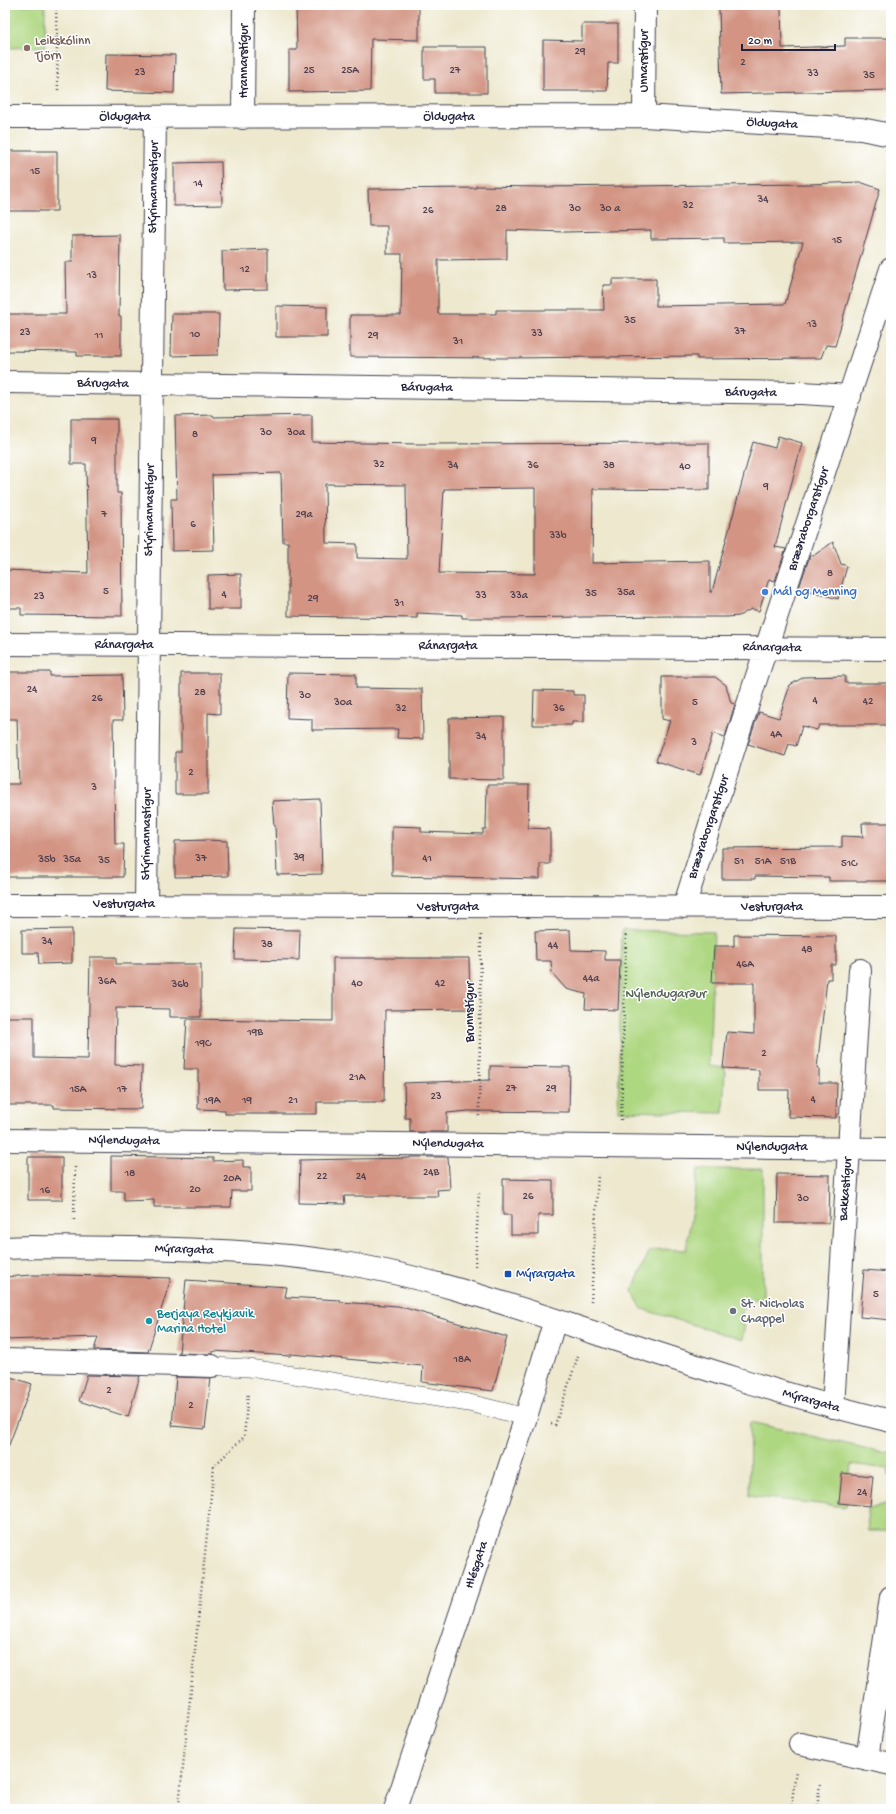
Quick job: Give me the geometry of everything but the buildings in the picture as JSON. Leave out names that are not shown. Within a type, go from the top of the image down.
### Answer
[{"type":"street","name":"Hrannarstígur","points":[[243,118],[244,5]]},
{"type":"street","name":"Unnarstígur","points":[[644,116],[645,5]]},
{"type":"street","name":"Öldugata","points":[[5,117],[243,118],[644,116],[861,129],[891,135]]},
{"type":"street","name":"Stýrimannastígur","points":[[146,904],[155,117]]},
{"type":"street","name":"Bræðraborgarstígur","points":[[684,907],[766,649],[891,269]]},
{"type":"street","name":"Bárugata","points":[[5,382],[794,393],[850,396]]},
{"type":"street","name":"Ránargata","points":[[5,644],[891,649]]},
{"type":"street","name":"Vesturgata","points":[[5,905],[146,904],[481,907],[891,907]]},
{"type":"street","name":"Bakkastígur","points":[[833,1408],[860,970]]},
{"type":"street","name":"Nýlendugata","points":[[5,1140],[891,1148]]},
{"type":"street","name":"Mýrargata","points":[[5,1248],[31,1246],[193,1250],[271,1254],[338,1262],[396,1274],[455,1290],[833,1408],[891,1421]]},
{"type":"street","name":"Hlésgata","points":[[395,1809],[526,1417],[555,1320]]},
{"type":"street","points":[[5,1360],[212,1366]]},
{"type":"street","points":[[867,1759],[891,1597]]},
{"type":"street","points":[[800,1744],[891,1764]]},
{"type":"lane","points":[[212,1366],[249,1368],[469,1403],[526,1417]]},
{"type":"path","points":[[56,5],[58,117]]},
{"type":"path","name":"Brunnstígur","points":[[479,1116],[481,907]]},
{"type":"path","points":[[620,1146],[627,907]]},
{"type":"path","points":[[74,1227],[76,1141]]},
{"type":"path","points":[[591,1302],[599,1145]]},
{"type":"path","points":[[474,1274],[479,1191]]},
{"type":"path","points":[[555,1425],[578,1356]]},
{"type":"path","points":[[215,1809],[179,1805],[214,1466],[244,1437],[249,1368]]},
{"type":"path","points":[[791,1809],[800,1744]]},
{"type":"path","points":[[817,1809],[820,1784]]},
{"type":"green space","points":[[5,5],[45,5],[45,47],[5,48]]},
{"type":"green space","name":"Nýlendugarður","points":[[622,930],[714,932],[709,1066],[725,1068],[723,1113],[618,1111]]},
{"type":"green space","points":[[698,1169],[763,1169],[763,1301],[745,1297],[740,1324],[745,1325],[742,1340],[642,1309],[632,1291],[649,1252],[657,1249],[686,1250]]},
{"type":"green space","points":[[750,1422],[891,1454],[891,1476],[889,1476],[888,1469],[851,1464],[846,1507],[749,1496]]},
{"type":"green space","points":[[891,1502],[891,1531],[868,1531],[867,1510]]},
{"type":"place","name":"Leikskólinn Tjörn","points":[[27,48]]},
{"type":"place","name":"Mál og Menning","points":[[765,592]]},
{"type":"place","name":"Mýrargata","points":[[508,1274]]},
{"type":"place","name":"St. Nicholas Chappel","points":[[733,1311]]},
{"type":"place","name":"Berjaya Reykjavik Marina Hotel","points":[[149,1321]]}]
